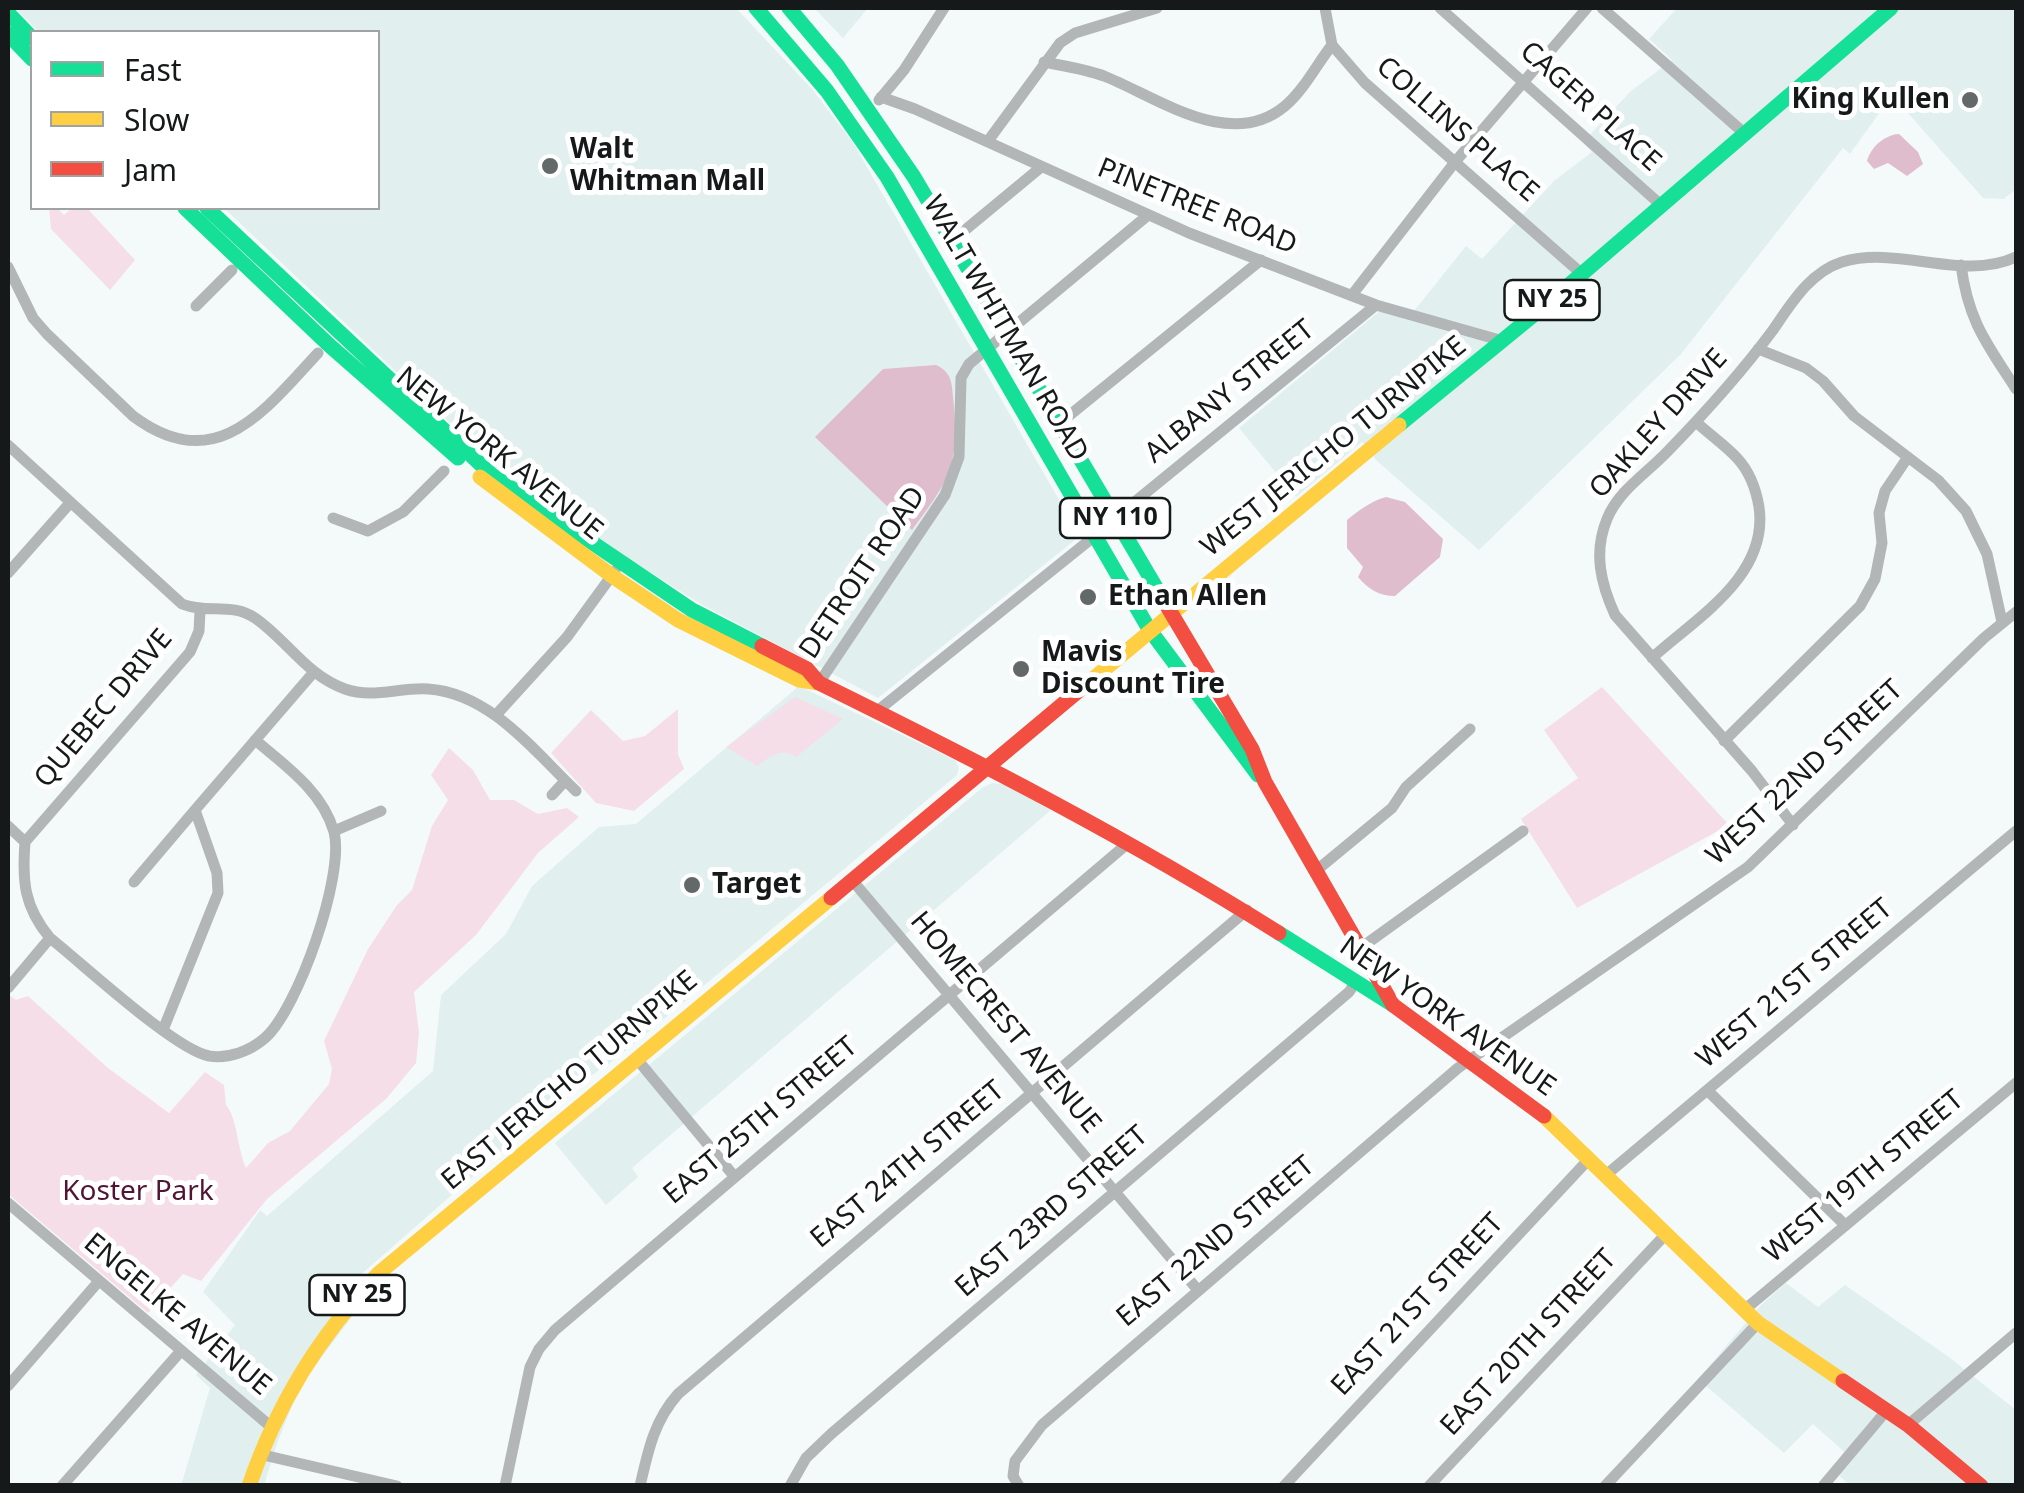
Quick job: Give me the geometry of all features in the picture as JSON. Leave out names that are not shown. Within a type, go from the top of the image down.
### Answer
[{"type":"main road","name":"WALT WHITMAN ROAD","points":[[756,8],[802,60],[896,191],[1150,629],[1243,759],[1265,782]]},
{"type":"main road","name":"WALT WHITMAN ROAD","points":[[789,8],[870,110],[953,240],[1252,749],[1265,782],[1393,1006]]},
{"type":"main road","name":"WEST JERICHO TURNPIKE","points":[[988,767],[1169,613],[1503,341],[1890,8]]},
{"type":"main road","points":[[8,13],[30,36]]},
{"type":"main road","points":[[8,34],[30,57]]},
{"type":"main road","points":[[802,60],[855,115],[862,116],[870,110]]},
{"type":"main road","points":[[852,126],[872,128],[899,153]]},
{"type":"main road","name":"NEW YORK AVENUE","points":[[187,210],[329,345],[487,483],[616,570]]},
{"type":"main road","name":"NEW YORK AVENUE","points":[[209,210],[492,476],[678,620],[799,680],[819,682],[988,767],[1247,910],[1393,1006],[1548,1119],[1743,1311],[1908,1424],[1972,1483]]},
{"type":"main road","name":"EAST JERICHO TURNPIKE","points":[[249,1486],[283,1396],[318,1342],[359,1292],[988,767]]},
{"type":"main road","name":"WALT WHITMAN ROAD","points":[[1362,947],[1415,1014],[1450,1045]]},
{"type":"main road","points":[[1355,983],[1362,969],[1362,947]]},
{"type":"street","points":[[870,110],[904,70],[944,8]]},
{"type":"street","points":[[988,141],[1060,43],[1075,33],[1136,10],[1157,8]]},
{"type":"street","name":"COLLINS PLACE","points":[[1324,8],[1332,45],[1364,83],[1582,274]]},
{"type":"street","name":"CAGER PLACE","points":[[1440,8],[1662,205]]},
{"type":"street","points":[[1352,295],[1455,162],[1587,8]]},
{"type":"street","points":[[1602,8],[1744,133]]},
{"type":"street","points":[[1044,62],[1101,75],[1212,123],[1234,125],[1272,115],[1285,106],[1332,45]]},
{"type":"street","name":"PINETREE ROAD","points":[[881,97],[988,141],[1147,216],[1376,304],[1503,341]]},
{"type":"street","points":[[953,240],[1040,168]]},
{"type":"street","name":"DETROIT ROAD","points":[[819,682],[945,495],[959,456],[961,378],[974,359],[1147,216]]},
{"type":"street","name":"OAKLEY DRIVE","points":[[1793,824],[1615,615],[1604,591],[1600,568],[1602,533],[1619,498],[1696,422],[1818,274],[1860,258],[1961,266],[2016,257]]},
{"type":"street","points":[[1060,423],[1260,260]]},
{"type":"street","points":[[1961,266],[1976,328],[2016,389]]},
{"type":"street","points":[[8,267],[33,318],[46,334],[133,416],[171,437],[215,438],[237,431],[258,418],[318,353]]},
{"type":"street","points":[[196,306],[232,270]]},
{"type":"street","name":"ALBANY STREET","points":[[1115,518],[1376,304]]},
{"type":"street","points":[[1758,349],[1806,368],[1824,381],[1854,416],[1938,480],[1966,510],[1987,554],[2002,622]]},
{"type":"street","points":[[1652,658],[1741,577],[1760,536],[1755,486],[1738,459],[1696,422]]},
{"type":"street","points":[[8,445],[166,592],[200,612],[217,607],[255,618],[313,674],[350,691],[368,694],[432,688],[471,700],[496,714],[576,791]]},
{"type":"street","points":[[1724,740],[1860,606],[1876,579],[1882,543],[1879,513],[1885,491],[1908,457]]},
{"type":"street","points":[[334,518],[368,531],[403,512],[444,470]]},
{"type":"street","points":[[8,573],[70,503]]},
{"type":"street","points":[[876,712],[1096,535]]},
{"type":"street","points":[[496,714],[567,638],[616,570]]},
{"type":"street","name":"QUEBEC DRIVE","points":[[26,842],[190,652],[199,631],[200,612]]},
{"type":"street","name":"WEST 22ND STREET","points":[[1470,1060],[1732,879],[2016,612]]},
{"type":"street","points":[[134,882],[313,674]]},
{"type":"street","points":[[1316,870],[1392,808],[1406,786],[1470,729]]},
{"type":"street","points":[[8,826],[26,842],[22,878],[26,901],[50,938],[194,1051],[229,1056],[249,1049],[278,1024],[328,904],[336,856],[334,831],[319,801],[255,740]]},
{"type":"street","points":[[552,795],[565,781]]},
{"type":"street","points":[[163,1030],[218,893],[218,873],[195,810]]},
{"type":"street","points":[[334,831],[381,812]]},
{"type":"street","points":[[1362,947],[1523,831]]},
{"type":"street","name":"WEST 21ST STREET","points":[[1606,1175],[2016,832]]},
{"type":"street","name":"EAST 25TH STREET","points":[[505,1486],[530,1367],[538,1349],[555,1330],[1127,844]]},
{"type":"street","name":"HOMECREST AVENUE","points":[[852,880],[1197,1289]]},
{"type":"street","name":"EAST 24TH STREET","points":[[640,1486],[654,1430],[663,1411],[678,1394],[1247,910]]},
{"type":"street","points":[[8,988],[50,938]]},
{"type":"street","name":"EAST 23RD STREET","points":[[790,1486],[806,1458],[831,1434],[1355,983]]},
{"type":"street","points":[[636,1058],[734,1176]]},
{"type":"street","name":"EAST 22ND STREET","points":[[1016,1481],[1015,1460],[1042,1424],[1470,1060]]},
{"type":"street","name":"WEST 19TH STREET","points":[[1743,1311],[2016,1082]]},
{"type":"street","points":[[1707,1090],[1846,1225]]},
{"type":"street","name":"EAST 21ST STREET","points":[[1284,1486],[1589,1159]]},
{"type":"street","points":[[8,1223],[12,1207]]},
{"type":"street","name":"ENGELKE AVENUE","points":[[12,1207],[270,1426]]},
{"type":"street","name":"EAST 20TH STREET","points":[[1429,1486],[1665,1235]]},
{"type":"street","points":[[8,1386],[98,1281]]},
{"type":"street","points":[[1604,1486],[1758,1323]]},
{"type":"street","points":[[1908,1424],[2016,1333]]},
{"type":"street","points":[[62,1486],[180,1352]]},
{"type":"street","points":[[1824,1486],[1887,1410]]},
{"type":"street","points":[[259,1454],[397,1486]]},
{"type":"shaded area","points":[[15,8],[736,8],[812,89],[853,143],[1080,536],[878,698],[701,604],[600,541],[469,441],[226,210],[380,210],[380,30],[37,30]]},
{"type":"shaded area","points":[[814,8],[868,8],[843,38]]},
{"type":"shaded area","points":[[1677,8],[2016,8],[2016,189],[2004,199],[1983,198],[1892,95],[1850,154],[1843,148],[1681,354],[1479,550],[1377,461],[1362,442],[1296,497],[1239,428],[1387,305],[1414,311],[1466,246],[1482,259],[1554,181],[1592,152],[1583,142],[1631,91],[1672,60],[1649,39]]},
{"type":"shaded area","points":[[1899,134],[1918,152],[1923,164],[1907,176],[1888,163],[1874,169],[1867,161],[1872,151],[1883,139]]},
{"type":"shaded area","points":[[936,365],[948,374],[952,387],[953,454],[944,483],[912,530],[815,437],[883,369]]},
{"type":"shaded area","points":[[1386,497],[1405,502],[1443,539],[1440,557],[1395,596],[1379,593],[1358,577],[1363,567],[1347,548],[1347,520]]},
{"type":"shaded area","points":[[799,686],[955,760],[957,775],[617,1058],[576,1086],[341,1292],[357,1310],[300,1386],[264,1485],[181,1486],[210,1388],[196,1375],[235,1325],[203,1292],[260,1210],[267,1216],[433,1071],[441,995],[506,934],[532,886],[599,827],[636,824]]},
{"type":"shaded area","points":[[992,783],[1003,784],[1051,810],[632,1168],[638,1177],[606,1205],[555,1143]]},
{"type":"shaded area","points":[[1786,1283],[1818,1307],[1845,1285],[1949,1357],[2016,1410],[2016,1485],[1850,1485],[1837,1474],[1850,1457],[1813,1424],[1784,1453],[1698,1379],[1762,1304]]},
{"type":"green space","points":[[49,210],[59,210],[64,215],[70,210],[89,210],[135,260],[110,290],[51,229]]},
{"type":"green space","points":[[1602,687],[1729,825],[1577,908],[1521,819],[1578,778],[1544,730]]},
{"type":"green space","points":[[795,697],[843,719],[796,757],[780,753],[757,766],[726,747]]},
{"type":"green space","points":[[678,709],[678,754],[684,769],[634,811],[596,803],[551,753],[591,710],[623,741],[645,736]]},
{"type":"green space","name":"Koster Park","points":[[449,748],[473,770],[490,800],[514,800],[538,814],[567,808],[579,817],[538,853],[476,935],[414,992],[419,1033],[416,1063],[386,1099],[267,1199],[201,1281],[183,1274],[148,1313],[8,1194],[8,994],[16,1000],[28,996],[108,1068],[169,1113],[205,1072],[224,1085],[226,1105],[246,1168],[268,1143],[290,1131],[329,1084],[332,1069],[324,1041],[368,949],[397,905],[412,890],[432,826],[448,800],[431,775]]},
{"type":"traffic: fast","points":[[756,8],[827,91],[887,177],[1149,629],[1258,775]]},
{"type":"traffic: fast","points":[[789,8],[837,65],[914,177],[1164,601]]},
{"type":"traffic: fast","points":[[1399,425],[1541,309],[1891,8]]},
{"type":"traffic: fast","points":[[8,13],[30,36]]},
{"type":"traffic: fast","points":[[8,34],[30,57]]},
{"type":"traffic: fast","points":[[187,210],[329,345],[458,458]]},
{"type":"traffic: fast","points":[[209,210],[492,475],[692,610],[762,646]]},
{"type":"traffic: fast","points":[[1279,933],[1393,1005]]},
{"type":"traffic: slow","points":[[1082,688],[1399,425]]},
{"type":"traffic: slow","points":[[480,477],[678,620],[799,680],[819,683]]},
{"type":"traffic: slow","points":[[249,1486],[273,1427],[302,1372],[337,1321],[379,1273],[831,898]]},
{"type":"traffic: slow","points":[[1544,1116],[1758,1323],[1843,1381]]},
{"type":"traffic: jam","points":[[1164,601],[1252,749],[1265,782],[1393,1005],[1544,1116]]},
{"type":"traffic: jam","points":[[762,646],[807,669],[819,683],[1110,833],[1279,933]]},
{"type":"traffic: jam","points":[[831,898],[1082,688]]},
{"type":"traffic: jam","points":[[1843,1381],[1908,1425],[1981,1486]]},
{"type":"place","name":"King Kullen","points":[[1970,100]]},
{"type":"place","name":"Walt Whitman Mall","points":[[550,166]]},
{"type":"place","name":"Ethan Allen","points":[[1088,597]]},
{"type":"place","name":"Mavis Discount Tire","points":[[1021,669]]},
{"type":"place","name":"Target","points":[[692,885]]}]
